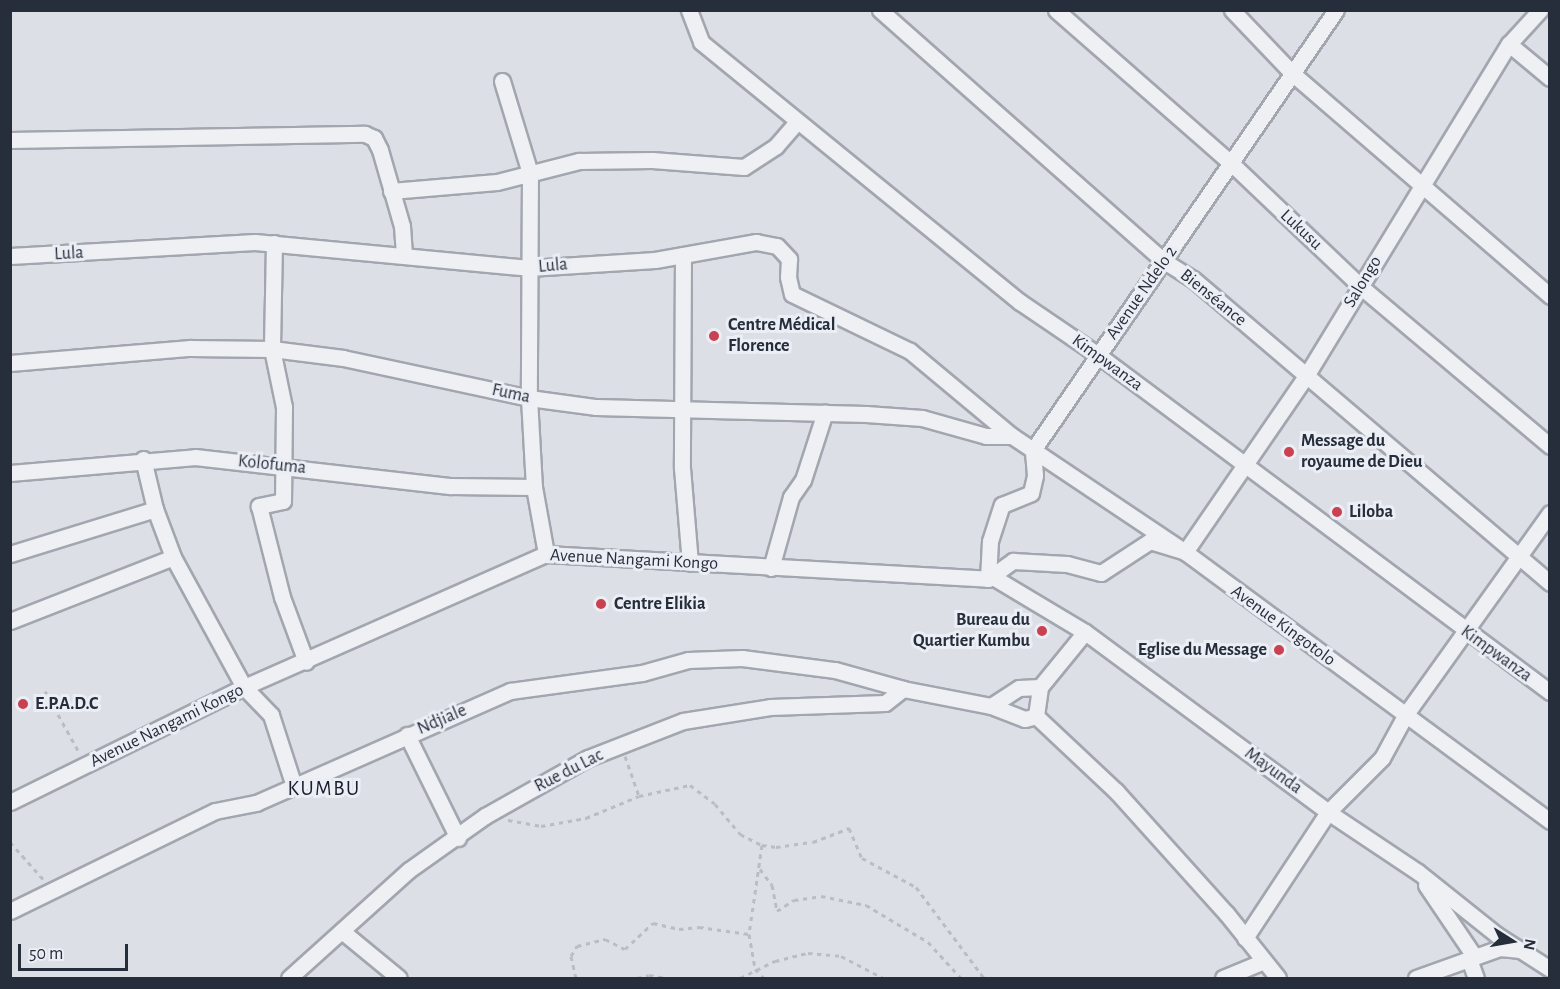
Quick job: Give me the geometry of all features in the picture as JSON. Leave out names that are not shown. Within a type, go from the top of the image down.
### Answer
[{"type":"street","name":"Kimpwanza","points":[[689,10],[701,42],[796,123],[875,182],[1020,302],[1098,355],[1242,466],[1550,692]]},
{"type":"street","name":"Bienséance","points":[[880,10],[1164,261],[1193,279],[1550,583]]},
{"type":"street","name":"Lukusu","points":[[1056,10],[1231,163],[1360,286],[1550,446]]},
{"type":"street","points":[[1232,10],[1293,74],[1420,188],[1550,296]]},
{"type":"street","name":"Avenue Ndelo 2","points":[[1033,450],[1336,10]]},
{"type":"street","name":"Salongo","points":[[1185,552],[1306,376],[1509,44],[1540,10]]},
{"type":"street","points":[[1509,44],[1550,78]]},
{"type":"street","points":[[502,81],[530,173],[529,398],[534,487],[546,554]]},
{"type":"street","points":[[391,191],[497,182],[579,161],[652,160],[744,167],[776,146],[796,123]]},
{"type":"street","points":[[10,140],[247,134],[365,134],[374,138],[402,226],[404,254]]},
{"type":"street","name":"Lula","points":[[10,256],[274,243],[529,268],[683,255],[756,242],[777,246],[789,259],[788,277],[792,294],[910,351],[1012,436]]},
{"type":"street","points":[[274,243],[272,349],[284,407],[283,501],[259,506],[282,597],[306,662]]},
{"type":"street","points":[[683,255],[685,410],[682,468],[690,563]]},
{"type":"street","name":"Fuma","points":[[10,363],[190,348],[272,349],[343,358],[529,398],[625,409],[825,412],[922,418],[986,436],[1012,436]]},
{"type":"street","points":[[771,568],[791,497],[803,480],[825,412]]},
{"type":"street","name":"Avenue Kingotolo","points":[[1012,436],[1185,552],[1550,821]]},
{"type":"street","points":[[990,578],[990,541],[1002,505],[1031,493],[1035,475],[1033,450]]},
{"type":"street","name":"Kolofuma","points":[[10,473],[143,459],[195,457],[285,465],[451,486],[534,487]]},
{"type":"street","points":[[143,459],[155,509],[172,557],[244,687],[271,715],[294,786]]},
{"type":"street","points":[[10,554],[155,509]]},
{"type":"street","points":[[1245,938],[1328,812],[1382,758],[1406,714],[1550,513]]},
{"type":"street","points":[[990,578],[1013,561],[1067,564],[1101,573],[1150,541],[1185,552]]},
{"type":"street","name":"Avenue Nangami Kongo","points":[[10,802],[244,687],[306,662],[546,554],[771,568],[990,578]]},
{"type":"street","points":[[10,621],[172,557]]},
{"type":"street","name":"Mayunda","points":[[990,578],[1085,632],[1328,812],[1418,872],[1521,951],[1550,969]]},
{"type":"street","points":[[1085,632],[1040,687],[1036,716],[1116,791],[1278,978]]},
{"type":"street","name":"Ndjiale","points":[[10,910],[215,811],[256,803],[407,735],[525,687],[623,676],[688,660],[742,658],[809,665],[903,689],[991,706],[1025,719],[1036,716]]},
{"type":"street","points":[[991,706],[1026,685],[1040,687]]},
{"type":"street","name":"Rue du Lac","points":[[289,978],[343,932],[409,870],[458,838],[485,816],[588,758],[683,721],[770,707],[885,703],[903,689]]},
{"type":"street","points":[[407,735],[458,838]]},
{"type":"street","points":[[1418,872],[1474,956],[1469,959]]},
{"type":"street","points":[[343,932],[399,978]]},
{"type":"street","points":[[1416,978],[1500,948],[1521,951]]},
{"type":"street","points":[[1469,959],[1476,978]]},
{"type":"street","points":[[1223,978],[1264,961]]},
{"type":"path","points":[[45,691],[86,766]]},
{"type":"path","points":[[622,745],[639,796]]},
{"type":"path","points":[[485,816],[541,826],[586,818],[639,796],[690,785],[715,804],[740,834],[762,845],[776,847],[813,842],[849,828],[862,858],[916,886],[984,978]]},
{"type":"path","points":[[10,842],[50,890]]},
{"type":"path","points":[[762,845],[749,934],[755,969],[764,978]]},
{"type":"path","points":[[760,869],[772,885],[777,911],[794,900],[821,896],[866,906],[928,942],[961,978]]},
{"type":"path","points":[[576,978],[571,957],[577,946],[605,939],[625,949],[653,923],[679,929],[699,927],[749,934]]},
{"type":"path","points":[[740,978],[755,969],[808,953],[842,956],[883,978]]},
{"type":"path","points":[[637,978],[649,975],[666,978]]},
{"type":"place","name":"Centre Médical Florence","points":[[714,336]]},
{"type":"place","name":"Message du royaume de Dieu","points":[[1289,452]]},
{"type":"place","name":"Liloba","points":[[1337,512]]},
{"type":"place","name":"Centre Elikia","points":[[601,604]]},
{"type":"place","name":"Bureau du Quartier Kumbu","points":[[1042,631]]},
{"type":"place","name":"Eglise du Message","points":[[1279,650]]},
{"type":"place","name":"E.P.A.D.C","points":[[23,704]]},
{"type":"district","name":"KUMBU","points":[[324,789]]}]
